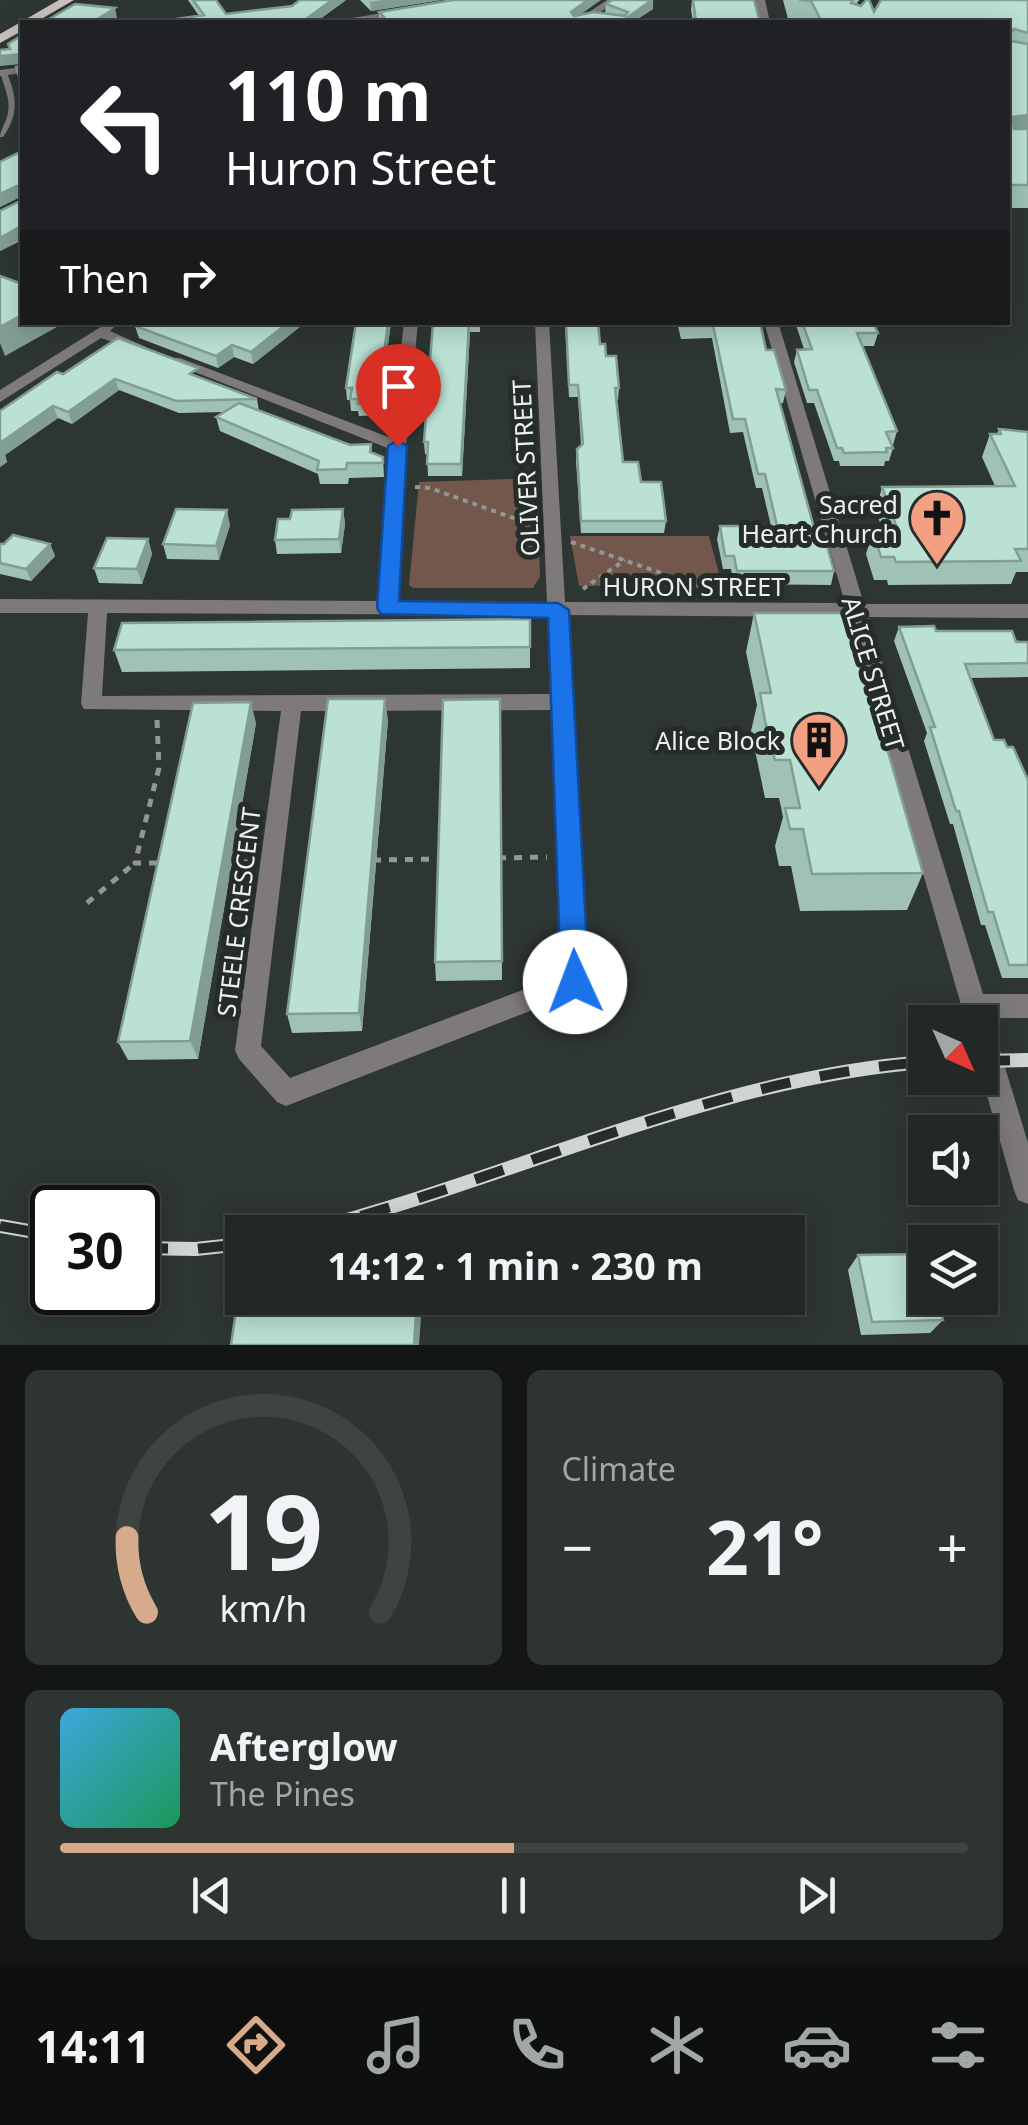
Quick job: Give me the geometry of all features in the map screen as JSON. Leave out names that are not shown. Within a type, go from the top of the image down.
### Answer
[{"type":"main road","points":[[32,20],[68,0]]},
{"type":"street","points":[[590,19],[614,0]]},
{"type":"street","points":[[334,20],[356,2]]},
{"type":"street","points":[[369,20],[415,10]]},
{"type":"street","points":[[388,608],[411,325]]},
{"type":"street","name":"OLIVER STREET","points":[[542,325],[558,610]]},
{"type":"street","name":"ALICE STREET","points":[[772,325],[974,1005]]},
{"type":"street","points":[[0,397],[106,327],[398,446]]},
{"type":"street","name":"HURON STREET","points":[[0,606],[1028,611]]},
{"type":"street","points":[[98,606],[91,704],[562,702]]},
{"type":"street","name":"STEELE CRESCENT","points":[[292,703],[248,1050],[286,1093],[575,982],[558,610]]},
{"type":"street","points":[[998,1013],[1028,1006]]},
{"type":"street","name":"ALICE STREET","points":[[998,1084],[1026,1177]]},
{"type":"lane","points":[[0,135],[12,117],[14,104],[1,73]]},
{"type":"path","points":[[415,487],[456,496],[505,517],[553,526]]},
{"type":"path","points":[[568,542],[709,589]]},
{"type":"path","points":[[583,589],[624,560]]},
{"type":"path","points":[[87,903],[134,864]]},
{"type":"shaded area","points":[[537,478],[540,577],[533,588],[409,585],[419,482]]},
{"type":"shaded area","points":[[570,536],[709,536],[722,585],[579,586]]},
{"type":"building","points":[[193,0],[216,0],[226,14],[292,6],[300,0],[332,0],[305,20],[169,20],[204,15]]},
{"type":"building","points":[[453,0],[588,0],[571,12],[574,16],[593,12],[625,16],[628,12],[606,4],[612,0],[652,0],[624,20],[377,20],[384,17],[379,12]]},
{"type":"building","points":[[693,0],[754,0],[759,20],[696,20]]},
{"type":"building","points":[[799,0],[853,0],[851,3],[861,6],[869,0],[874,12],[881,0],[1028,0],[1028,33],[1014,29],[1010,33],[1010,20],[821,20],[811,1]]},
{"type":"building","points":[[75,4],[115,8],[96,20],[47,20]]},
{"type":"building","points":[[1010,33],[1011,41],[1028,44],[1028,115],[1012,117],[1014,129],[1028,129],[1028,185],[1010,185]]},
{"type":"building","points":[[20,36],[20,54],[0,56],[0,50],[10,49],[8,44]]},
{"type":"building","points":[[20,152],[20,188],[0,194],[0,162]]},
{"type":"building","points":[[20,201],[20,229],[0,238],[0,211]]},
{"type":"building","points":[[0,276],[20,283],[20,316],[0,327]]},
{"type":"building","points":[[285,325],[251,352],[232,345],[216,356],[135,326]]},
{"type":"building","points":[[356,325],[388,325],[378,403],[358,404],[359,399],[350,399],[352,388],[346,388]]},
{"type":"building","points":[[433,325],[469,325],[461,464],[427,464],[428,442],[424,442]]},
{"type":"building","points":[[566,325],[598,325],[606,356],[616,356],[619,388],[615,388],[623,462],[638,462],[641,482],[661,482],[666,521],[581,521],[577,449],[583,444],[578,385],[569,385]]},
{"type":"building","points":[[713,325],[761,325],[766,350],[774,350],[786,390],[776,389],[819,546],[827,546],[834,571],[737,571],[734,556],[725,556],[720,526],[777,526],[765,474],[758,474],[745,419],[733,419]]},
{"type":"building","points":[[803,325],[874,325],[878,333],[857,333],[897,431],[886,432],[893,448],[886,448],[887,452],[844,453],[837,448],[817,390],[809,390],[797,350],[812,349]]},
{"type":"building","points":[[118,338],[198,368],[190,374],[257,399],[176,401],[115,379],[68,412],[53,406],[0,443],[0,411],[57,372],[63,374]]},
{"type":"building","points":[[239,403],[350,445],[371,444],[370,452],[383,457],[383,463],[347,463],[346,469],[317,470],[319,461],[216,417]]},
{"type":"building","points":[[999,429],[1028,432],[1028,549],[1015,549],[1021,561],[896,562],[894,557],[881,557],[873,531],[885,531],[883,525],[896,525],[882,487],[1015,486],[990,434],[1001,434]]},
{"type":"building","points":[[176,509],[227,510],[216,546],[163,544]]},
{"type":"building","points":[[343,509],[339,539],[275,540],[278,519],[290,519],[292,510]]},
{"type":"building","points":[[13,535],[50,544],[26,569],[0,563],[0,544]]},
{"type":"building","points":[[107,538],[148,539],[137,569],[94,568]]},
{"type":"building","name":"Alice Block","points":[[754,613],[848,613],[923,873],[812,874],[803,829],[790,829],[785,808],[800,808],[790,760],[775,760],[765,721],[760,693],[771,693]]},
{"type":"building","points":[[530,619],[530,647],[114,650],[122,623]]},
{"type":"building","points":[[934,626],[936,631],[1012,631],[1016,642],[1028,642],[1028,663],[965,664],[994,740],[1004,740],[1007,747],[1013,747],[1028,780],[1028,965],[1009,965],[993,912],[988,912],[930,727],[935,727],[899,627]]},
{"type":"building","points":[[328,699],[385,699],[359,1013],[287,1014]]},
{"type":"building","points":[[500,699],[502,961],[435,962],[443,700]]},
{"type":"building","points":[[251,702],[190,1041],[118,1042],[193,703]]},
{"type":"building","points":[[908,1254],[908,1315],[942,1315],[943,1320],[872,1322],[858,1255]]},
{"type":"building","points":[[235,1315],[416,1315],[414,1345],[231,1345]]},
{"type":"railway","points":[[998,1061],[1028,1060]]},
{"type":"railway","points":[[362,1215],[689,1109],[767,1088],[908,1064]]},
{"type":"railway","points":[[0,1226],[30,1231]]},
{"type":"railway","points":[[160,1248],[225,1246]]},
{"type":"place","name":"Sacred Heart Church","points":[[937,567]]},
{"type":"place","name":"Alice Block","points":[[819,789]]},
{"type":"route","points":[[398,446],[388,608],[558,610],[575,982]]}]
